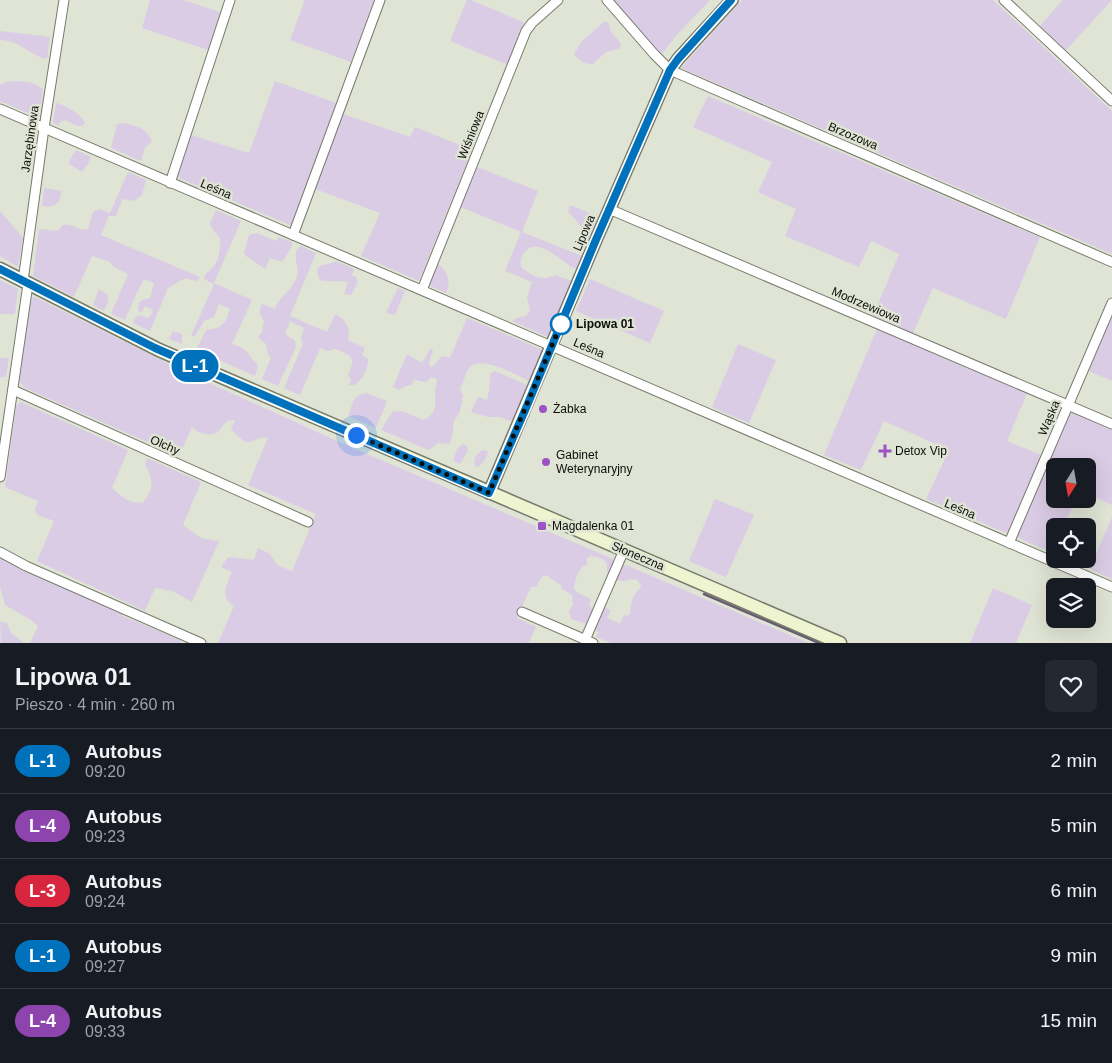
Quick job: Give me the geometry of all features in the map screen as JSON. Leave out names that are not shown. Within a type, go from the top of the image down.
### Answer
[{"type":"main road","name":"Słoneczna","points":[[0,269],[159,350],[840,643]]},
{"type":"street","name":"Jarzębinowa","points":[[0,477],[13,390],[44,128],[64,0]]},
{"type":"street","points":[[170,183],[230,0]]},
{"type":"street","points":[[293,235],[380,0]]},
{"type":"street","name":"Wiśniowa","points":[[422,290],[526,31],[532,23],[558,0]]},
{"type":"street","name":"Brzozowa","points":[[607,0],[670,70],[1112,262]]},
{"type":"street","name":"Lipowa","points":[[489,493],[670,70],[732,0]]},
{"type":"street","points":[[1004,0],[1112,101]]},
{"type":"street","name":"Leśna","points":[[0,109],[1112,587]]},
{"type":"street","name":"Modrzewiowa","points":[[609,210],[629,216],[1112,424]]},
{"type":"street","name":"Wąska","points":[[1010,543],[1112,302]]},
{"type":"street","name":"Olchy","points":[[13,390],[308,522]]},
{"type":"street","points":[[522,612],[589,641],[624,550]]},
{"type":"street","points":[[0,552],[56,580],[201,643]]},
{"type":"shaded area","points":[[150,0],[183,0],[220,12],[208,50],[142,28]]},
{"type":"shaded area","points":[[305,0],[374,0],[351,62],[290,40]]},
{"type":"shaded area","points":[[467,0],[525,23],[508,65],[450,41]]},
{"type":"shaded area","points":[[613,0],[710,0],[675,37],[661,55]]},
{"type":"shaded area","points":[[742,0],[993,0],[1112,111],[1112,254],[681,68]]},
{"type":"shaded area","points":[[1063,0],[1112,0],[1065,51],[1039,27]]},
{"type":"shaded area","points":[[605,21],[609,23],[610,30],[621,44],[619,49],[606,52],[593,64],[582,62],[574,54],[583,40]]},
{"type":"shaded area","points":[[0,31],[50,37],[47,59],[13,42],[0,40]]},
{"type":"shaded area","points":[[20,81],[33,83],[43,89],[39,118],[0,101],[0,85],[6,82]]},
{"type":"shaded area","points":[[275,81],[336,103],[292,226],[177,177],[191,135],[249,153]]},
{"type":"shaded area","points":[[708,96],[1040,237],[1006,319],[933,288],[913,333],[873,316],[899,254],[871,241],[859,267],[785,236],[796,209],[758,192],[772,162],[693,127]]},
{"type":"shaded area","points":[[56,103],[73,110],[85,123],[82,126],[77,126],[65,120],[60,122],[59,126],[53,123]]},
{"type":"shaded area","points":[[343,114],[410,137],[415,127],[472,150],[419,281],[361,256],[380,213],[315,189]]},
{"type":"shaded area","points":[[123,123],[141,128],[148,134],[152,142],[145,147],[141,161],[111,148],[117,124]]},
{"type":"shaded area","points":[[76,150],[91,157],[82,172],[69,164]]},
{"type":"shaded area","points":[[477,167],[538,191],[522,232],[582,256],[577,269],[551,252],[537,246],[530,247],[522,257],[521,267],[537,277],[545,278],[555,275],[572,281],[548,337],[512,321],[526,316],[530,310],[527,298],[532,282],[505,271],[521,232],[461,207]]},
{"type":"shaded area","points":[[128,172],[146,180],[142,195],[134,201],[122,200],[116,216],[109,216],[101,235],[200,277],[197,281],[184,279],[168,288],[150,331],[133,323],[138,315],[150,317],[153,310],[145,306],[141,313],[138,310],[139,303],[142,300],[150,298],[154,283],[144,279],[125,320],[111,314],[128,274],[114,267],[110,262],[92,256],[74,297],[33,276],[39,229],[58,231],[63,225],[70,225],[85,230],[88,229],[93,212],[99,209],[110,213]]},
{"type":"shaded area","points":[[44,188],[62,191],[60,199],[54,206],[42,206]]},
{"type":"shaded area","points":[[570,205],[599,217],[591,236],[568,212]]},
{"type":"shaded area","points":[[216,210],[241,221],[214,283],[252,300],[232,344],[244,349],[258,366],[255,376],[196,350],[206,330],[222,325],[230,309],[219,304],[214,317],[204,321],[195,336],[191,336],[214,284],[204,279],[216,263],[219,252],[220,238],[210,223]]},
{"type":"shaded area","points":[[0,211],[23,238],[18,267],[0,256]]},
{"type":"shaded area","points":[[257,233],[276,241],[279,237],[292,242],[292,246],[283,261],[270,258],[265,269],[246,256],[244,253],[249,235]]},
{"type":"shaded area","points":[[301,246],[316,253],[290,316],[327,332],[335,314],[339,316],[348,328],[348,340],[365,348],[362,355],[368,359],[366,370],[362,377],[354,385],[349,385],[351,380],[348,376],[352,364],[351,358],[335,349],[328,351],[320,348],[300,395],[284,388],[303,344],[301,339],[304,328],[290,321],[285,334],[295,341],[296,347],[278,386],[262,379],[271,358],[266,344],[258,337],[262,332],[264,321],[260,313],[262,304],[275,309],[295,281],[298,272],[296,252]]},
{"type":"shaded area","points":[[336,261],[354,269],[352,275],[356,277],[358,282],[351,295],[344,294],[348,282],[320,280],[317,273],[318,267]]},
{"type":"shaded area","points":[[437,263],[448,276],[449,285],[446,293],[428,285]]},
{"type":"shaded area","points":[[590,279],[664,311],[650,343],[576,311]]},
{"type":"shaded area","points":[[0,280],[18,289],[15,314],[0,314]]},
{"type":"shaded area","points":[[398,288],[405,291],[395,315],[386,313]]},
{"type":"shaded area","points":[[99,289],[108,295],[108,302],[104,311],[93,305]]},
{"type":"shaded area","points":[[35,297],[185,372],[346,445],[613,559],[614,564],[610,575],[607,573],[607,564],[603,559],[591,556],[587,558],[587,564],[581,568],[577,575],[574,589],[591,599],[589,606],[594,610],[588,624],[571,619],[569,611],[573,605],[572,595],[561,588],[562,585],[546,575],[542,577],[536,587],[531,587],[517,618],[536,627],[529,643],[218,643],[234,606],[229,602],[225,594],[232,572],[221,567],[227,558],[254,560],[258,548],[270,554],[277,565],[292,571],[316,514],[248,485],[268,438],[264,437],[250,442],[244,441],[231,430],[235,420],[227,422],[219,431],[213,434],[201,433],[192,427],[179,456],[25,388],[19,381],[29,300]]},
{"type":"shaded area","points":[[1112,311],[1112,381],[1086,370]]},
{"type":"shaded area","points":[[467,318],[543,350],[529,381],[491,365],[482,363],[470,367],[460,389],[463,396],[460,412],[454,421],[452,438],[449,444],[438,443],[429,450],[381,430],[392,412],[402,411],[423,420],[431,415],[435,408],[437,379],[431,377],[427,382],[414,379],[411,386],[409,385],[399,390],[393,387],[407,354],[422,363],[430,349],[433,350],[429,363],[432,367],[442,356],[450,358]]},
{"type":"shaded area","points":[[877,329],[1027,393],[1007,441],[1044,456],[1011,535],[926,499],[949,450],[884,421],[861,470],[824,455]]},
{"type":"shaded area","points":[[173,331],[182,334],[182,344],[169,339]]},
{"type":"shaded area","points":[[738,344],[776,360],[749,423],[712,407]]},
{"type":"shaded area","points":[[0,358],[9,358],[6,377],[0,377]]},
{"type":"shaded area","points":[[495,371],[527,385],[512,422],[500,417],[488,417],[471,412],[478,397],[487,400],[491,373]]},
{"type":"shaded area","points":[[366,393],[387,401],[376,428],[348,416],[355,398]]},
{"type":"shaded area","points":[[21,402],[128,450],[112,488],[130,501],[143,502],[150,492],[152,483],[145,464],[147,458],[201,482],[183,525],[201,538],[219,541],[192,602],[172,591],[155,588],[145,611],[37,561],[54,521],[37,515],[35,509],[38,501],[5,487],[16,406]]},
{"type":"shaded area","points":[[1069,411],[1112,430],[1112,505],[1096,498],[1096,458],[1049,458]]},
{"type":"shaded area","points":[[463,444],[466,445],[468,451],[460,464],[453,461],[457,449]]},
{"type":"shaded area","points":[[483,450],[488,452],[485,459],[477,467],[474,463],[475,459]]},
{"type":"shaded area","points":[[1046,466],[1046,508],[1072,508],[1068,518],[1046,518],[1046,550],[1016,537]]},
{"type":"shaded area","points":[[715,499],[754,515],[726,577],[689,561]]},
{"type":"shaded area","points":[[1112,517],[1112,579],[1090,569],[1096,568],[1096,555]]},
{"type":"shaded area","points":[[0,558],[123,614],[122,616],[181,640],[180,643],[28,643],[31,642],[38,626],[5,605],[0,586]]},
{"type":"shaded area","points":[[626,565],[808,643],[611,643],[596,637],[599,632],[594,630],[604,607],[611,610],[607,618],[620,624],[624,615],[628,616],[630,613],[632,599],[641,585],[636,579],[615,580],[621,566]]},
{"type":"shaded area","points":[[993,588],[1032,605],[1016,643],[970,643]]},
{"type":"shaded area","points":[[0,622],[7,623],[11,633],[24,643],[1,643]]},
{"type":"waterway","points":[[704,594],[819,643]]},
{"type":"bus line","name":"L-1","points":[[0,269],[155,348],[489,493],[670,70],[673,64],[731,0]]},
{"type":"place","name":"Lipowa 01","points":[[561,324]]},
{"type":"place","name":"Żabka","points":[[543,409]]},
{"type":"place","name":"Detox Vip","points":[[885,451]]},
{"type":"place","name":"Gabinet Weterynaryjny","points":[[546,462]]},
{"type":"place","name":"Magdalenka 01","points":[[542,526]]},
{"type":"route","points":[[356,435],[489,493],[561,324]]}]
